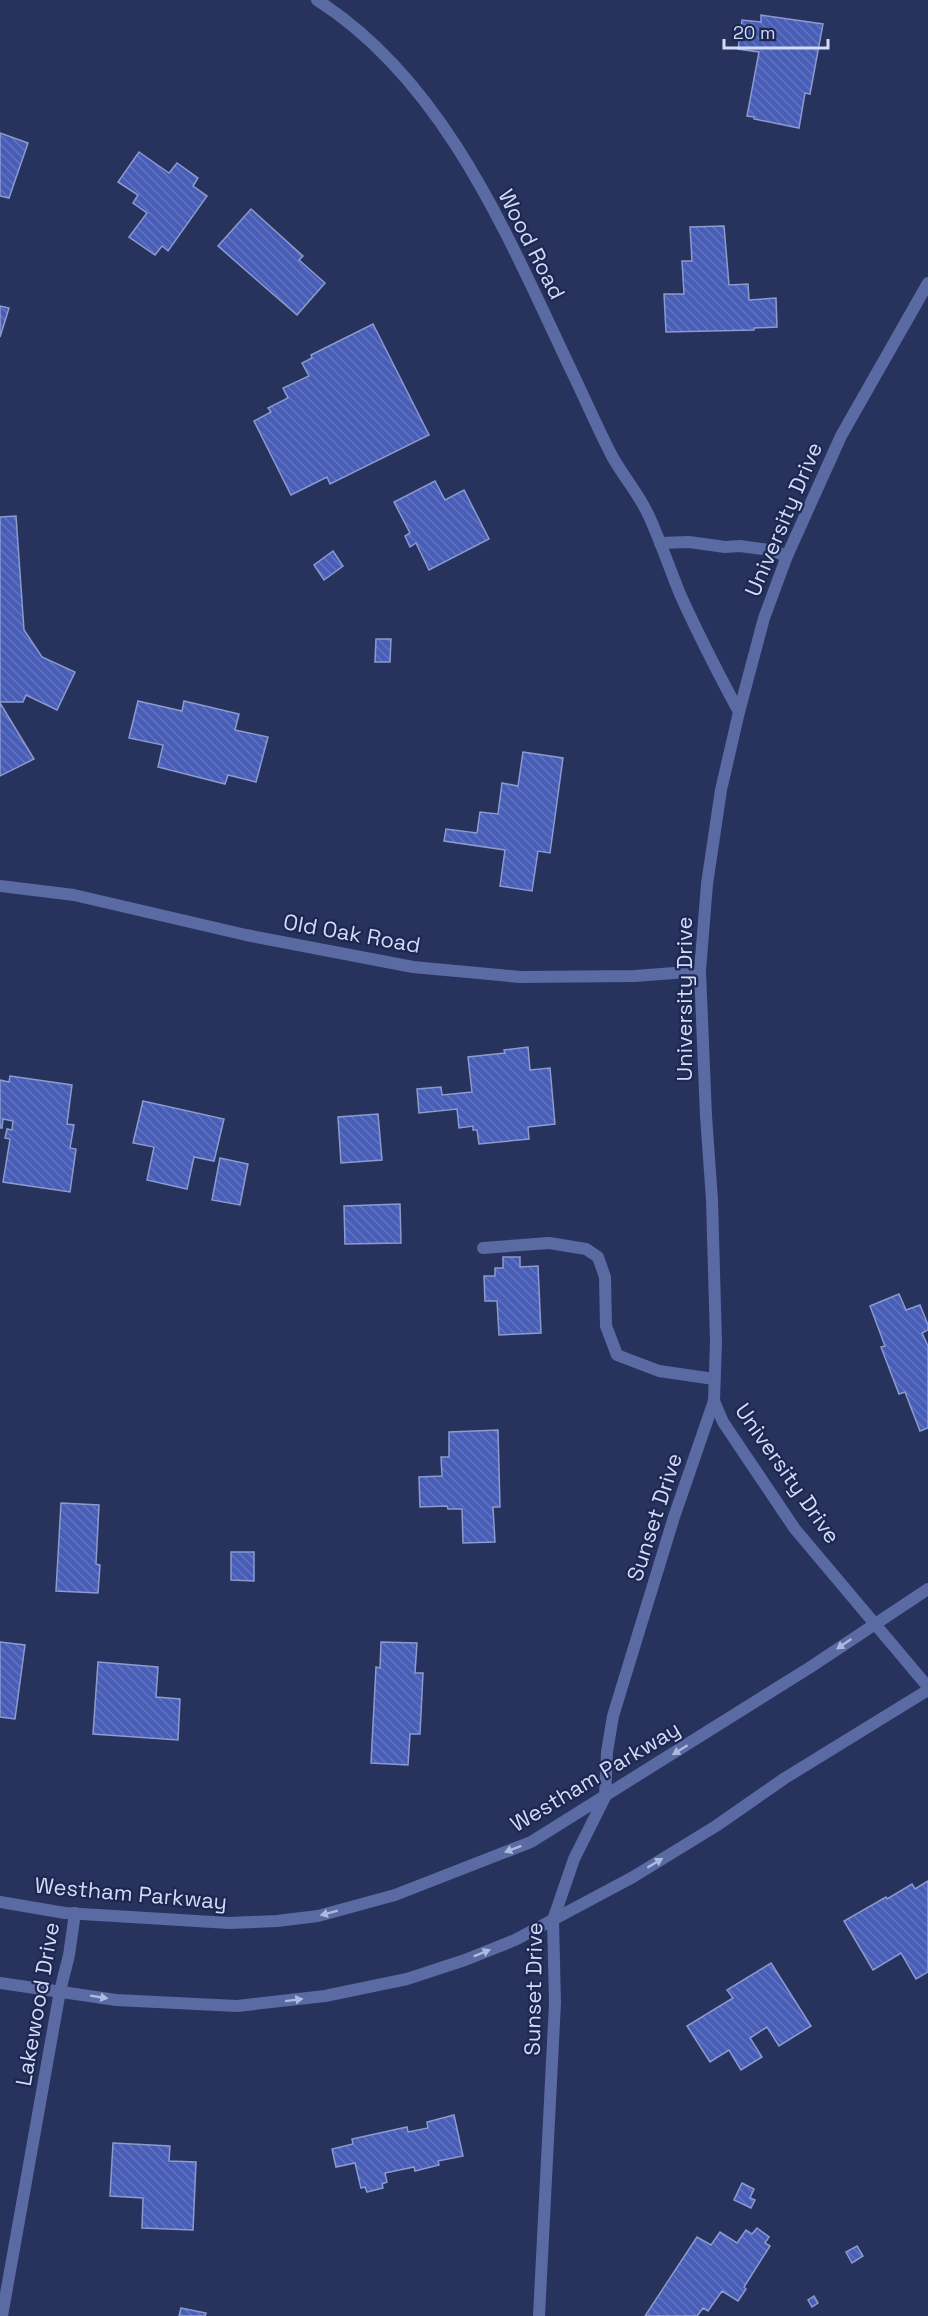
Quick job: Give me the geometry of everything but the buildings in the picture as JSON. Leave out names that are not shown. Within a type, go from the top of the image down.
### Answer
[{"type":"street","name":"Wood Road","points":[[317,0],[335,11],[367,38],[416,88],[456,145],[516,253],[613,457],[647,512],[685,604],[739,712]]},
{"type":"street","name":"University Drive","points":[[928,283],[841,436],[787,556],[764,618],[739,712],[722,790],[707,884],[700,971],[712,1200],[716,1342],[714,1401],[723,1422],[795,1529],[876,1623],[928,1688]]},
{"type":"street","points":[[660,543],[689,542],[725,547],[740,546],[770,550],[787,556]]},
{"type":"street","name":"Old Oak Road","points":[[0,886],[74,895],[246,934],[413,967],[519,977],[635,976],[700,971]]},
{"type":"street","points":[[483,1248],[549,1244],[585,1249],[598,1257],[605,1277],[606,1326],[617,1355],[659,1371],[714,1379]]},
{"type":"street","name":"Sunset Drive","points":[[539,2316],[555,2003],[553,1920],[574,1859],[605,1797],[607,1752],[613,1716],[674,1517],[714,1401]]},
{"type":"street","name":"Westham Parkway","points":[[0,1902],[75,1913],[229,1923],[276,1922],[318,1916],[395,1895],[531,1842],[809,1668],[928,1589]]},
{"type":"street","points":[[0,1983],[116,2000],[237,2006],[325,1996],[407,1979],[465,1960],[515,1940],[633,1877],[716,1826],[785,1778],[928,1688]]},
{"type":"street","name":"Lakewood Drive","points":[[2,2316],[75,1913]]}]
